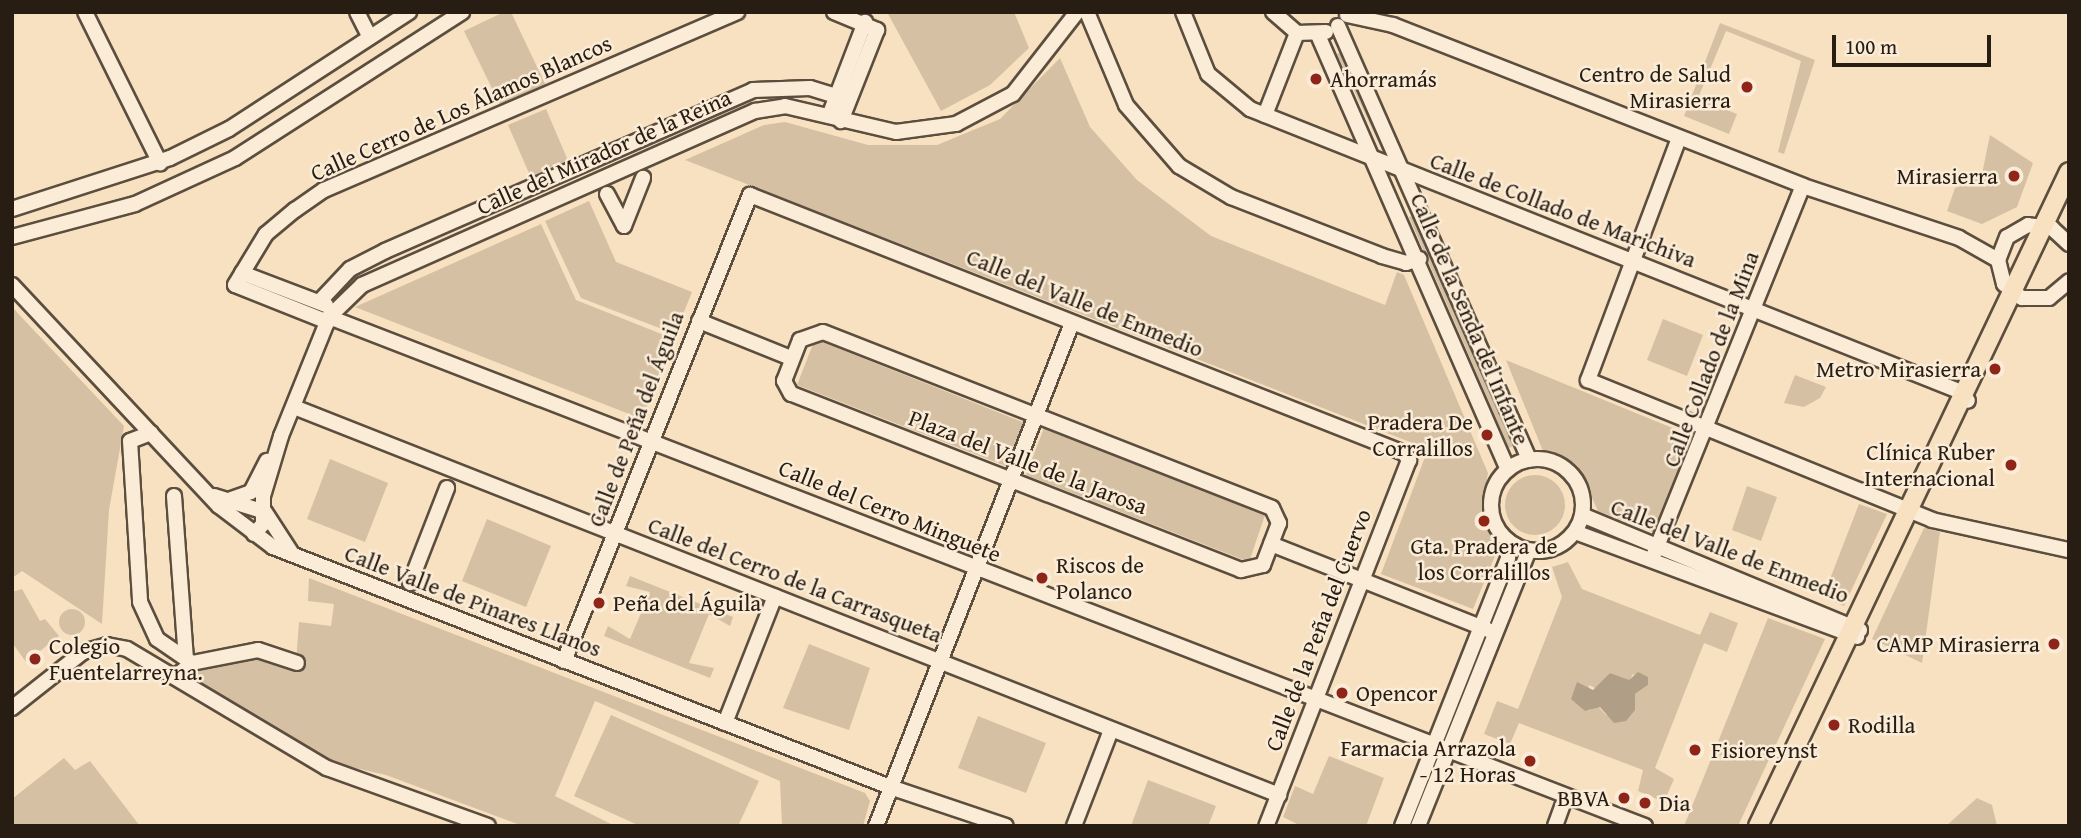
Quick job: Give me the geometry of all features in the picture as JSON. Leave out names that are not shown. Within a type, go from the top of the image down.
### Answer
[{"type":"main road","points":[[2060,235],[2069,172]]},
{"type":"main road","points":[[1758,826],[1964,398],[2018,295],[2060,235],[2069,205]]},
{"type":"main road","points":[[1770,826],[1853,631]]},
{"type":"street","points":[[85,12],[160,163]]},
{"type":"street","points":[[357,12],[370,37]]},
{"type":"street","points":[[12,209],[160,163],[229,129],[409,12]]},
{"type":"street","points":[[12,237],[135,205],[235,158],[462,12]]},
{"type":"street","name":"Calle Cerro de Los Álamos Blancos","points":[[239,279],[266,234],[324,190],[737,12]]},
{"type":"street","points":[[834,12],[865,22],[877,30],[835,118]]},
{"type":"street","name":"Calle del Mirador de la Reina","points":[[260,508],[281,436],[331,316],[374,278],[755,111],[785,106],[896,132],[956,124],[985,112],[1013,94],[1077,12]]},
{"type":"street","points":[[1087,12],[1126,105],[1179,166],[1256,207],[1394,259],[1419,259]]},
{"type":"street","name":"Calle de Collado de Marichiva","points":[[1183,12],[1208,74],[1265,115],[1400,171],[1755,310],[1964,398]]},
{"type":"street","points":[[1273,12],[1297,33],[1318,35],[1344,18],[1393,25]]},
{"type":"street","points":[[1370,12],[1393,25],[1803,186],[1959,238],[1997,260],[2018,295],[2049,298],[2069,281]]},
{"type":"street","name":"Calle de la Senda del Infante","points":[[1344,18],[1400,171],[1529,460]]},
{"type":"street","points":[[835,118],[837,96],[865,22]]},
{"type":"street","points":[[1265,115],[1297,33]]},
{"type":"street","name":"Calle de la Senda del Infante","points":[[1318,35],[1379,162],[1507,470]]},
{"type":"street","name":"Calle del Mirador de la Reina","points":[[319,302],[350,269],[385,251],[753,90],[810,88],[837,96]]},
{"type":"street","points":[[1679,138],[1587,374],[1592,384],[1910,510],[2069,550]]},
{"type":"street","points":[[607,194],[624,226],[643,178]]},
{"type":"street","name":"Calle Collado de la Mina","points":[[1657,554],[1710,429],[1803,186]]},
{"type":"street","name":"Calle de Peña del Águila","points":[[564,661],[750,195]]},
{"type":"street","name":"Calle del Valle de Enmedio","points":[[750,195],[1404,453]]},
{"type":"street","points":[[1997,260],[2003,242],[2022,227],[2060,235]]},
{"type":"street","points":[[1959,238],[2003,242]]},
{"type":"street","name":"Calle del Cerro Minguete","points":[[239,279],[319,302],[331,316]]},
{"type":"street","name":"Calle del Cerro Minguete","points":[[239,279],[975,570],[1442,751],[1645,826]]},
{"type":"street","name":"Calle Valle de Pinares Llanos","points":[[12,285],[200,485],[254,534],[295,556],[564,661],[890,787],[1004,825]]},
{"type":"street","points":[[699,321],[792,358]]},
{"type":"street","points":[[876,826],[1072,323]]},
{"type":"street","name":"Plaza del Valle de la Jarosa","points":[[823,332],[1036,416],[1272,508],[1279,523],[1259,569],[1241,570],[791,394],[784,382],[792,358],[805,333],[823,332]]},
{"type":"street","name":"Calle del Cerro de la Carrasqueta","points":[[294,407],[1279,795]]},
{"type":"street","points":[[151,433],[130,441],[140,602],[157,639],[189,661]]},
{"type":"street","points":[[200,485],[231,499],[251,492],[281,436]]},
{"type":"street","name":"Calle de la Peña del Cuervo","points":[[1266,826],[1409,460],[1404,453]]},
{"type":"street","points":[[1418,826],[1442,751],[1487,630],[1508,542],[1491,508],[1494,488],[1507,470],[1529,460],[1567,470],[1579,487],[1582,514],[1575,532],[1549,549],[1529,550],[1508,542]]},
{"type":"street","points":[[200,485],[223,502],[260,508],[295,556]]},
{"type":"street","points":[[410,583],[447,488]]},
{"type":"street","points":[[174,496],[189,661]]},
{"type":"street","points":[[254,534],[260,508]]},
{"type":"street","name":"Calle del Valle de Enmedio","points":[[1582,514],[1657,554]]},
{"type":"street","name":"Calle del Valle de Enmedio","points":[[1575,532],[1657,554],[1853,631]]},
{"type":"street","points":[[1271,544],[1487,630]]},
{"type":"street","points":[[1487,630],[1529,550]]},
{"type":"street","points":[[725,723],[775,596]]},
{"type":"street","points":[[12,708],[83,652],[107,645],[127,649],[327,768],[488,826]]},
{"type":"street","points":[[175,677],[189,661],[258,650],[297,663]]},
{"type":"street","points":[[1074,826],[1111,730]]},
{"type":"street","points":[[1402,826],[1442,751]]},
{"type":"street","name":"Calle del Cerro Minguete","points":[[1442,751],[1619,826]]},
{"type":"street","points":[[1555,826],[1563,804]]},
{"type":"shaded area","points":[[504,12],[511,12],[549,92],[503,111],[464,31]]},
{"type":"shaded area","points":[[887,12],[1014,12],[1029,48],[990,85],[941,111]]},
{"type":"shaded area","points":[[1720,23],[1815,60],[1784,154],[1778,152],[1801,61],[1726,31],[1698,98],[1737,114],[1729,134],[1684,116]]},
{"type":"shaded area","points":[[1341,52],[1384,149],[1383,152],[1337,54]]},
{"type":"shaded area","points":[[1060,58],[1090,127],[1137,180],[1211,236],[1385,305],[1397,272],[1404,275],[1488,473],[1481,516],[1497,551],[1473,609],[1381,574],[1428,449],[685,160],[764,125],[785,122],[868,145],[937,145],[1000,119]]},
{"type":"shaded area","points":[[546,109],[569,163],[532,180],[508,125]]},
{"type":"shaded area","points":[[1990,135],[2033,163],[2017,207],[1982,224],[1947,211],[1955,188],[1982,174]]},
{"type":"shaded area","points":[[589,201],[616,262],[692,292],[675,334],[581,298],[545,221]]},
{"type":"shaded area","points":[[1413,216],[1513,446],[1509,448],[1409,217]]},
{"type":"shaded area","points":[[541,224],[576,300],[674,339],[642,419],[355,307]]},
{"type":"shaded area","points":[[12,307],[124,426],[109,510],[102,624],[22,571],[12,578]]},
{"type":"shaded area","points":[[1663,319],[1703,335],[1687,376],[1647,360]]},
{"type":"shaded area","points":[[815,339],[1025,423],[1008,467],[797,385]]},
{"type":"shaded area","points":[[1506,360],[1692,436],[1655,533],[1598,511],[1577,465],[1543,451]]},
{"type":"shaded area","points":[[1795,375],[1826,387],[1820,398],[1804,407],[1784,403]]},
{"type":"shaded area","points":[[1044,428],[1265,515],[1249,562],[1026,475]]},
{"type":"shaded area","points":[[330,459],[388,483],[365,542],[307,519]]},
{"type":"shaded area","points":[[1529,475],[1541,475],[1560,488],[1565,505],[1563,517],[1552,530],[1541,535],[1529,535],[1510,522],[1505,511],[1505,499],[1518,480]]},
{"type":"shaded area","points":[[1747,486],[1777,497],[1761,541],[1732,530]]},
{"type":"shaded area","points":[[1859,504],[1887,514],[1844,606],[1823,597]]},
{"type":"shaded area","points":[[487,519],[551,546],[526,607],[462,581]]},
{"type":"shaded area","points":[[1924,528],[1940,532],[1922,663],[1872,639]]},
{"type":"shaded area","points":[[1568,562],[1582,589],[1700,635],[1710,612],[1738,623],[1727,652],[1704,643],[1655,768],[1674,779],[1664,802],[1638,791],[1643,770],[1519,723],[1510,744],[1484,734],[1497,701],[1518,709],[1562,597],[1552,567]],"holes":[[[1610,673],[1629,681],[1633,674],[1648,685],[1635,694],[1635,704],[1606,715],[1598,706],[1588,711],[1589,685],[1597,689]]]},
{"type":"shaded area","points":[[630,576],[733,617],[730,626],[709,614],[689,663],[714,668],[710,678],[604,636],[608,626],[630,639],[650,592],[626,586]]},
{"type":"shaded area","points":[[309,578],[865,793],[870,801],[863,826],[782,826],[780,781],[595,701],[555,796],[615,826],[523,826],[386,775],[329,762],[181,670],[258,650],[296,662],[299,622],[331,626],[334,604],[308,601]]},
{"type":"shaded area","points":[[22,589],[40,621],[45,619],[59,636],[26,662],[13,644],[12,592]]},
{"type":"shaded area","points":[[72,609],[81,613],[85,622],[81,631],[72,635],[63,631],[59,622],[63,613]]},
{"type":"shaded area","points":[[1768,618],[1825,639],[1738,826],[1684,826]]},
{"type":"shaded area","points":[[809,644],[870,668],[849,730],[783,708]]},
{"type":"shaded area","points":[[1638,672],[1648,677],[1648,685],[1635,694],[1635,710],[1626,721],[1614,723],[1600,707],[1585,711],[1571,699],[1577,682],[1593,690],[1610,673],[1629,680]]},
{"type":"shaded area","points":[[611,715],[759,781],[738,826],[640,826],[574,796]]},
{"type":"shaded area","points":[[978,716],[1046,743],[1026,793],[958,768]]},
{"type":"shaded area","points":[[1329,756],[1384,778],[1366,826],[1301,826],[1283,817],[1295,786],[1313,794]]},
{"type":"shaded area","points":[[64,758],[75,770],[90,761],[140,826],[12,826],[12,799]]},
{"type":"shaded area","points":[[1148,780],[1216,806],[1208,826],[1131,826]]},
{"type":"shaded area","points":[[1977,798],[1992,805],[1997,826],[1946,826]]},
{"type":"place","name":"Ahorramás","points":[[1316,79]]},
{"type":"place","name":"Centro de Salud Mirasierra","points":[[1747,87]]},
{"type":"place","name":"Mirasierra","points":[[2014,176]]},
{"type":"place","name":"Metro Mirasierra","points":[[1995,369]]},
{"type":"place","name":"Pradera De Corralillos","points":[[1487,435]]},
{"type":"place","name":"Clínica Ruber Internacional","points":[[2011,465]]},
{"type":"place","name":"Gta. Pradera de los Corralillos","points":[[1484,521]]},
{"type":"place","name":"Riscos de Polanco","points":[[1042,578]]},
{"type":"place","name":"Peña del Águila","points":[[599,603]]},
{"type":"place","name":"CAMP Mirasierra","points":[[2054,644]]},
{"type":"place","name":"Colegio Fuentelarreyna.","points":[[35,659]]},
{"type":"place","name":"Opencor","points":[[1342,693]]},
{"type":"place","name":"Rodilla","points":[[1834,725]]},
{"type":"place","name":"Fisioreynst","points":[[1695,750]]},
{"type":"place","name":"Farmacia Arrazola - 12 Horas","points":[[1530,761]]},
{"type":"place","name":"BBVA","points":[[1624,798]]},
{"type":"place","name":"Dia","points":[[1645,803]]}]
